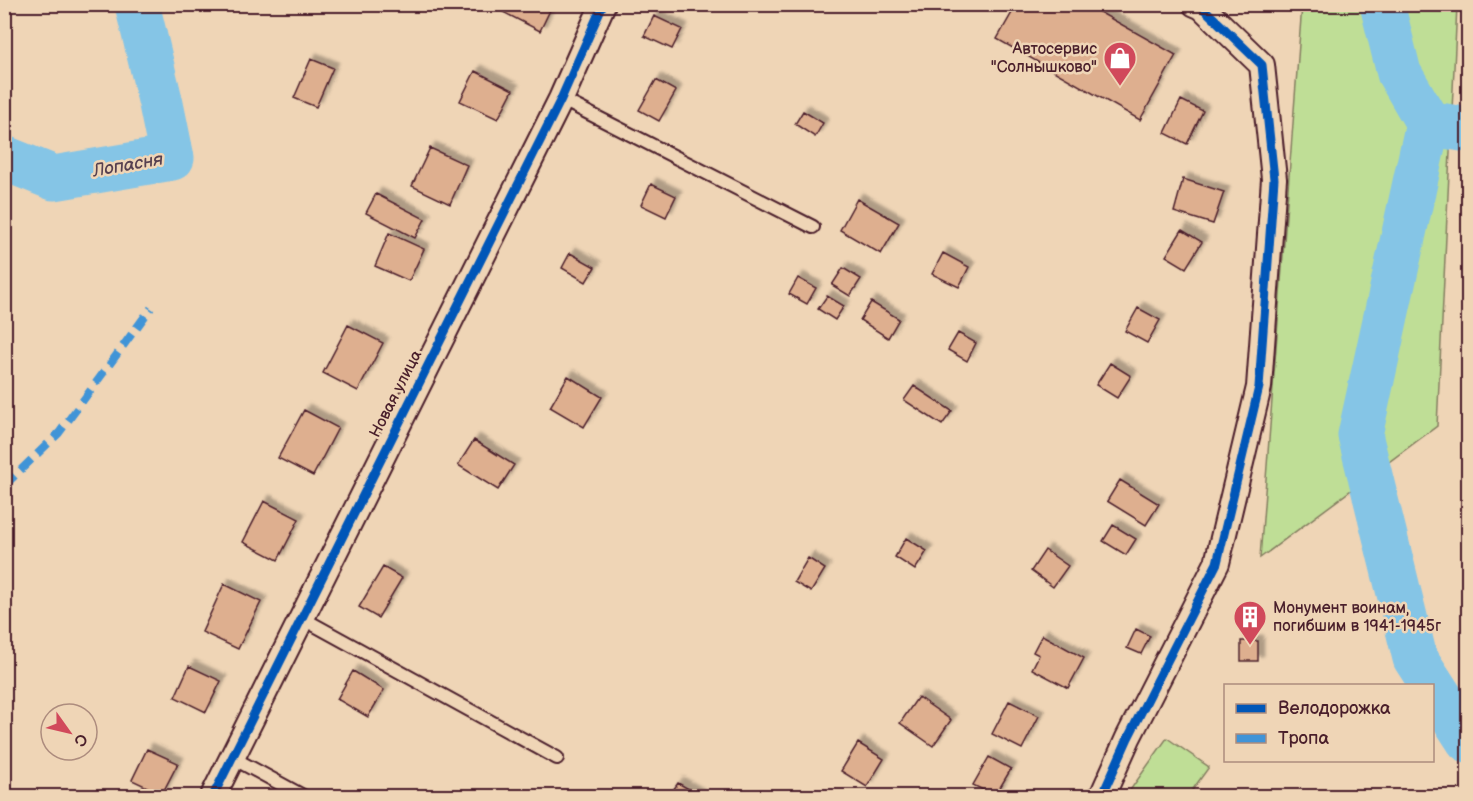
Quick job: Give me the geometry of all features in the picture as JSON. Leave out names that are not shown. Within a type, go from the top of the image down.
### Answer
[{"type":"street","name":"Новая улица","points":[[213,796],[300,617],[561,99],[603,4]]},
{"type":"street","points":[[1102,796],[1128,738],[1218,563],[1259,387],[1274,178],[1262,65],[1202,7],[1195,4]]},
{"type":"lane","points":[[561,99],[813,227]]},
{"type":"lane","points":[[300,617],[557,758]]},
{"type":"lane","points":[[231,757],[303,796]]},
{"type":"green space","points":[[1302,5],[1457,5],[1437,426],[1260,558]]},
{"type":"green space","points":[[1167,738],[1209,767],[1188,796],[1126,796]]},
{"type":"building","points":[[504,4],[553,4],[540,31],[501,11]]},
{"type":"building","name":"Автосервис \"Солнышково\"","points":[[1017,4],[1085,4],[1176,55],[1140,120],[997,39]]},
{"type":"building","points":[[654,16],[682,29],[672,49],[644,36]]},
{"type":"building","points":[[311,59],[333,68],[316,107],[294,98]]},
{"type":"building","points":[[475,71],[513,90],[498,119],[460,101]]},
{"type":"building","points":[[656,80],[676,91],[659,121],[639,110]]},
{"type":"building","points":[[1181,100],[1203,111],[1187,144],[1165,133]]},
{"type":"building","points":[[803,111],[823,123],[815,137],[795,124]]},
{"type":"building","points":[[430,148],[467,165],[450,204],[412,186]]},
{"type":"building","points":[[1183,179],[1224,192],[1213,224],[1174,212]]},
{"type":"building","points":[[651,184],[676,196],[666,217],[641,205]]},
{"type":"building","points":[[376,194],[425,219],[415,238],[366,213]]},
{"type":"building","points":[[857,199],[899,223],[881,254],[840,230]]},
{"type":"building","points":[[1182,230],[1202,242],[1186,268],[1166,256]]},
{"type":"building","points":[[389,233],[424,249],[409,281],[375,266]]},
{"type":"building","points":[[570,253],[595,267],[586,282],[562,268]]},
{"type":"building","points":[[943,253],[969,267],[959,287],[932,274]]},
{"type":"building","points":[[843,268],[861,279],[850,296],[832,285]]},
{"type":"building","points":[[798,278],[816,288],[807,304],[789,294]]},
{"type":"building","points":[[827,296],[844,306],[835,320],[818,309]]},
{"type":"building","points":[[871,302],[899,319],[888,338],[860,320]]},
{"type":"building","points":[[1138,308],[1160,320],[1147,343],[1125,331]]},
{"type":"building","points":[[348,325],[383,343],[358,391],[323,373]]},
{"type":"building","points":[[958,333],[976,343],[967,361],[948,350]]},
{"type":"building","points":[[1110,363],[1131,376],[1117,398],[1096,385]]},
{"type":"building","points":[[568,376],[602,397],[584,427],[550,407]]},
{"type":"building","points":[[914,386],[952,411],[942,425],[904,400]]},
{"type":"building","points":[[304,410],[338,428],[313,476],[278,458]]},
{"type":"building","points":[[474,440],[514,465],[498,490],[458,465]]},
{"type":"building","points":[[1120,480],[1159,504],[1146,525],[1107,501]]},
{"type":"building","points":[[264,501],[299,519],[278,560],[243,542]]},
{"type":"building","points":[[1113,525],[1136,539],[1126,555],[1103,541]]},
{"type":"building","points":[[906,538],[927,551],[915,570],[895,557]]},
{"type":"building","points":[[1045,550],[1068,566],[1053,587],[1031,571]]},
{"type":"building","points":[[808,558],[825,569],[811,592],[794,582]]},
{"type":"building","points":[[383,567],[402,578],[378,618],[359,607]]},
{"type":"building","points":[[224,584],[261,602],[238,649],[202,632]]},
{"type":"building","points":[[1136,629],[1150,636],[1141,654],[1127,648]]},
{"type":"building","points":[[1042,635],[1084,658],[1068,688],[1032,669],[1039,655],[1033,652]]},
{"type":"building","name":"Монумент воинам, погибшим в 1941-1945г","points":[[1241,641],[1258,641],[1258,661],[1241,661]]},
{"type":"building","points":[[189,666],[221,681],[206,712],[175,697]]},
{"type":"building","points":[[353,671],[384,690],[368,717],[337,699]]},
{"type":"building","points":[[918,697],[951,720],[933,746],[900,723]]},
{"type":"building","points":[[1009,701],[1039,716],[1022,749],[992,734]]},
{"type":"building","points":[[858,743],[884,759],[867,787],[841,771]]},
{"type":"building","points":[[147,749],[178,763],[162,794],[132,780]]},
{"type":"building","points":[[989,757],[1011,769],[995,796],[973,785]]},
{"type":"building","points":[[678,783],[701,796],[669,796]]},
{"type":"waterway","name":"Лопасня","points":[[4,158],[54,178],[172,158],[137,4]]},
{"type":"waterway","name":"Лопасня","points":[[1382,4],[1399,73],[1428,123],[1468,130]]},
{"type":"waterway","points":[[1428,123],[1360,435],[1415,658],[1432,684]]},
{"type":"waterway","points":[[1434,687],[1468,740]]},
{"type":"marked path","points":[[4,486],[59,433],[151,308]]},
{"type":"cycle path","points":[[213,796],[561,99],[603,4]]},
{"type":"cycle path","points":[[1102,796],[1128,738],[1217,563],[1259,387],[1274,179],[1262,65],[1202,7],[1195,4]]},
{"type":"place","name":"Автосервис \"Солнышково\"","points":[[1120,87]]},
{"type":"place","name":"Монумент воинам, погибшим в 1941-1945г","points":[[1250,646]]}]
